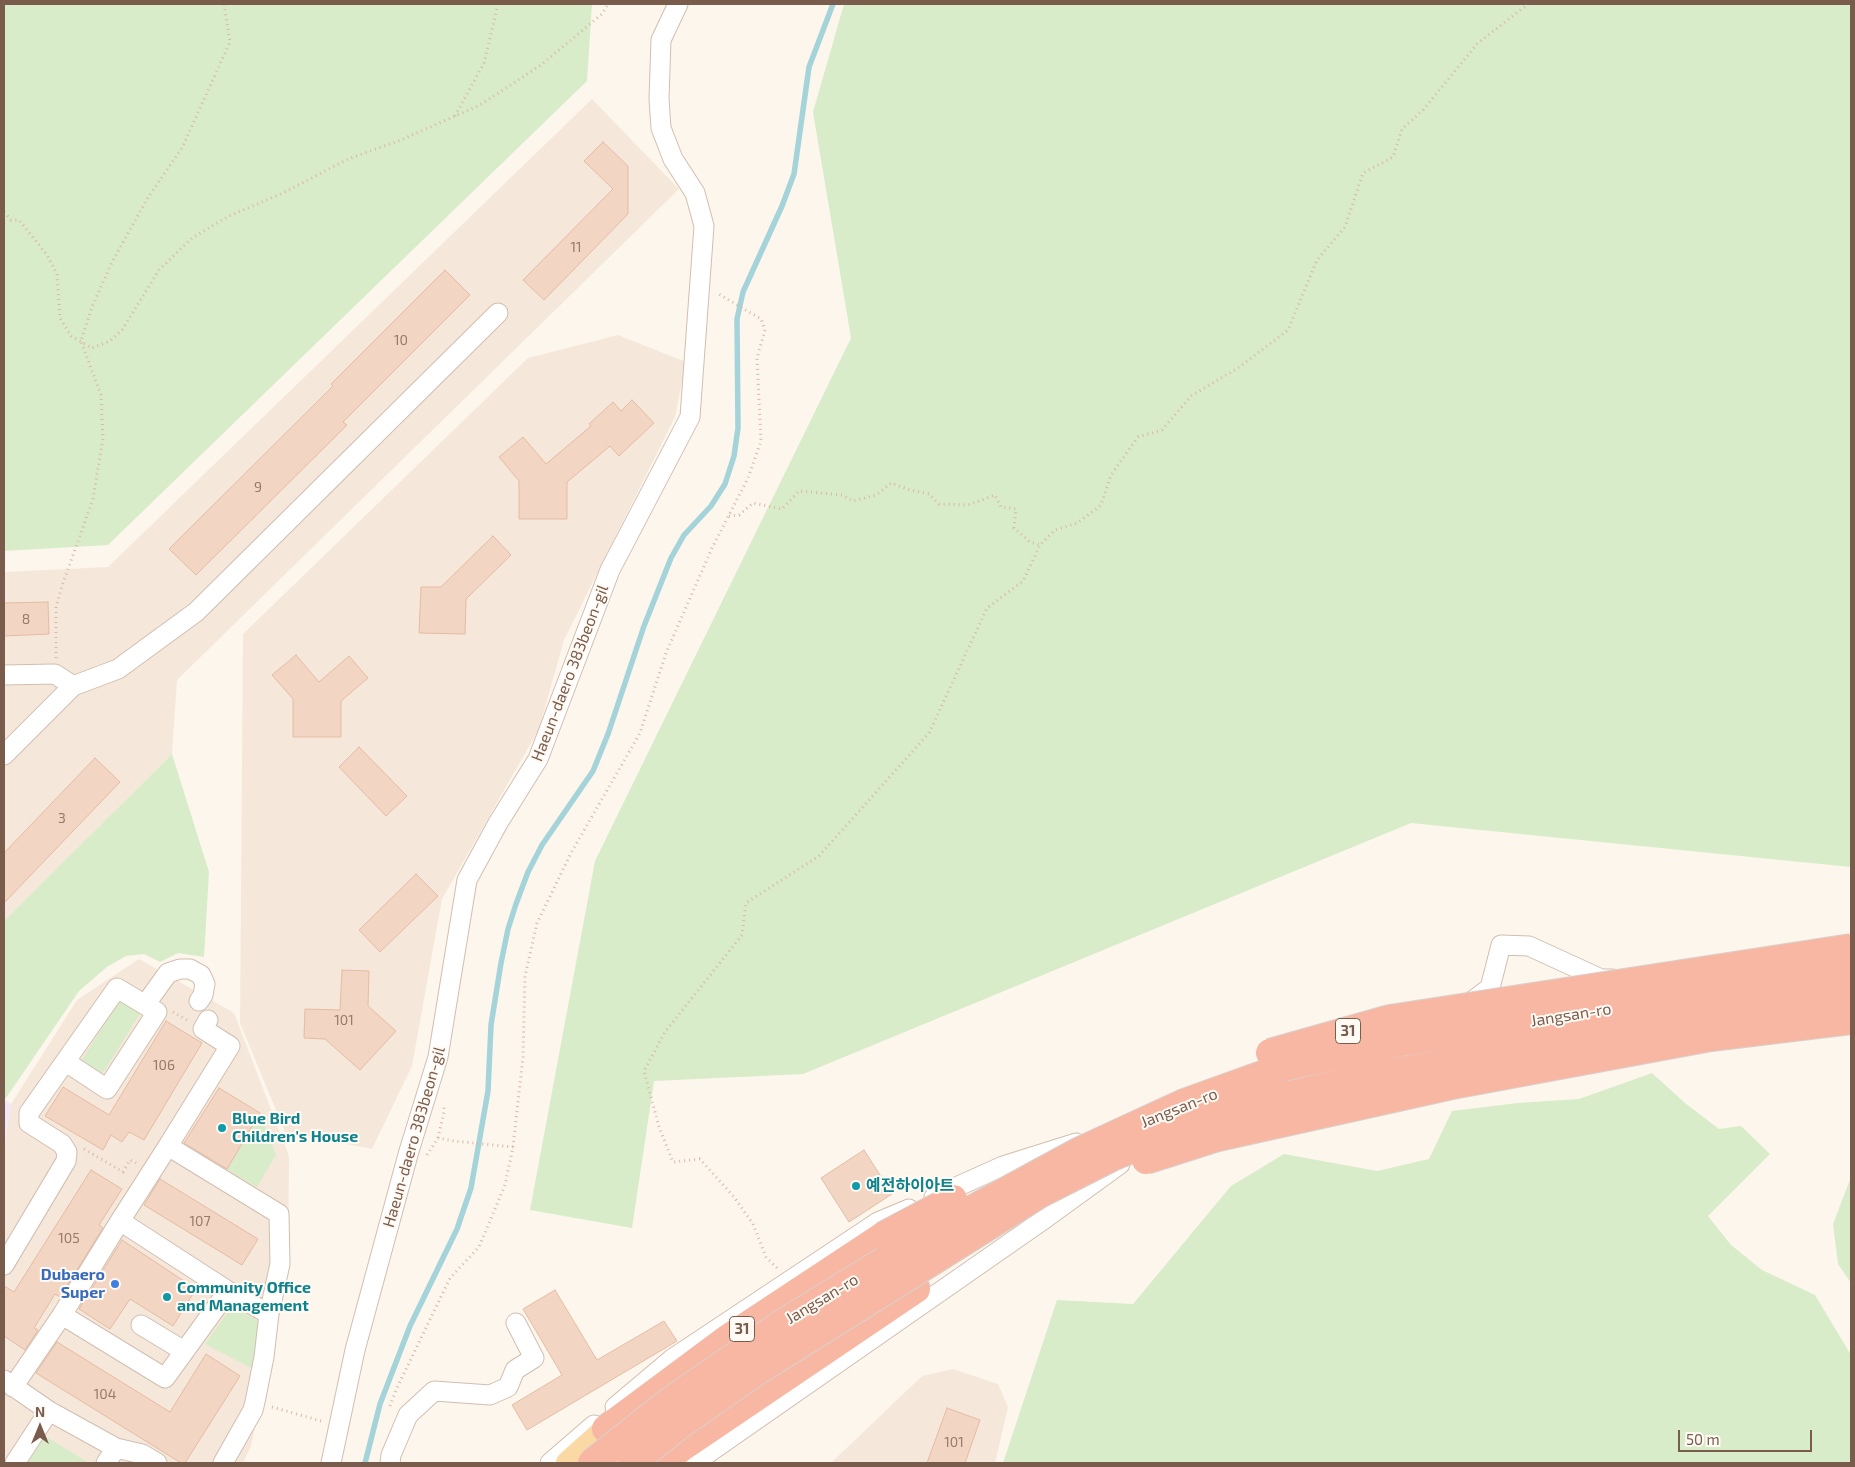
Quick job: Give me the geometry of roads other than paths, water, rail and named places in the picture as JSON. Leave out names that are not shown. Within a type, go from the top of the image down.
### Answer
[{"type":"highway","name":"31","points":[[606,1430],[727,1339],[883,1236],[1086,1128],[1258,1056],[1390,1019],[1851,948]]},
{"type":"highway","name":"Jangsan-ro","points":[[592,1463],[669,1402],[780,1325],[938,1228],[1080,1151],[1184,1103],[1287,1066],[1401,1042],[1851,971]]},
{"type":"highway","name":"Jangsan-ro","points":[[632,1463],[678,1426],[757,1371],[1041,1193],[1112,1157],[1192,1124],[1269,1100],[1378,1075],[1693,1020],[1851,998]]},
{"type":"highway","points":[[662,1463],[681,1448],[916,1289],[1045,1208],[1141,1162],[1218,1137],[1452,1085],[1711,1038],[1851,1020]]},
{"type":"main road","name":"31","points":[[568,1463],[606,1430]]},
{"type":"street","name":"Haeun-daero 383beon-gil","points":[[331,1463],[355,1350],[409,1151],[438,1056],[467,880],[498,823],[538,759],[610,570],[690,417],[704,226],[695,193],[673,159],[660,128],[659,100],[660,40],[678,4]]},
{"type":"street","points":[[4,755],[73,686],[118,669],[196,612],[498,313]]},
{"type":"street","points":[[4,675],[56,674],[73,686]]},
{"type":"street","points":[[550,1463],[672,1359],[789,1280],[887,1218],[1003,1166],[1116,1130],[1258,1064],[1353,1040],[1444,1021],[1490,988],[1501,945],[1529,946],[1601,979],[1746,978],[1851,959]]},
{"type":"street","points":[[66,1062],[107,1089],[151,1009],[168,973],[180,969],[190,969],[200,975],[205,984],[203,995],[199,1001]]},
{"type":"street","points":[[1746,978],[1753,1023]]},
{"type":"street","points":[[4,1264],[66,1161],[68,1152],[62,1144],[29,1123],[29,1113],[117,988],[151,1009]]},
{"type":"street","points":[[694,1463],[1043,1220],[1130,1157],[1276,1112],[1580,1051],[1753,1023],[1851,1011]]},
{"type":"street","points":[[157,1463],[142,1454],[111,1456],[9,1384],[62,1315],[230,1046],[206,1025]]},
{"type":"street","points":[[1116,1130],[1130,1157]]},
{"type":"street","points":[[168,1146],[278,1214],[280,1264],[269,1314],[264,1357],[253,1410],[223,1463]]},
{"type":"street","points":[[120,1221],[228,1291],[269,1314]]},
{"type":"street","points":[[62,1315],[165,1378],[228,1291]]},
{"type":"street","points":[[390,1463],[391,1455],[408,1415],[434,1391],[490,1395],[508,1387],[515,1370],[534,1358],[516,1323]]},
{"type":"street","points":[[141,1325],[184,1351]]},
{"type":"street","points":[[16,1463],[49,1411]]},
{"type":"waterway","points":[[365,1463],[380,1404],[410,1326],[457,1229],[471,1188],[488,1091],[491,1025],[508,929],[516,904],[528,872],[542,845],[593,771],[608,734],[644,626],[671,558],[684,535],[711,506],[725,484],[734,456],[738,428],[737,319],[743,292],[782,206],[794,174],[809,67],[833,4]]},
{"type":"place","name":"Blue Bird Children's House","points":[[222,1128]]},
{"type":"place","name":"예전하이아트","points":[[856,1186]]},
{"type":"place","name":"Dubaero Super","points":[[115,1284]]},
{"type":"place","name":"Community Office and Management","points":[[167,1297]]}]
